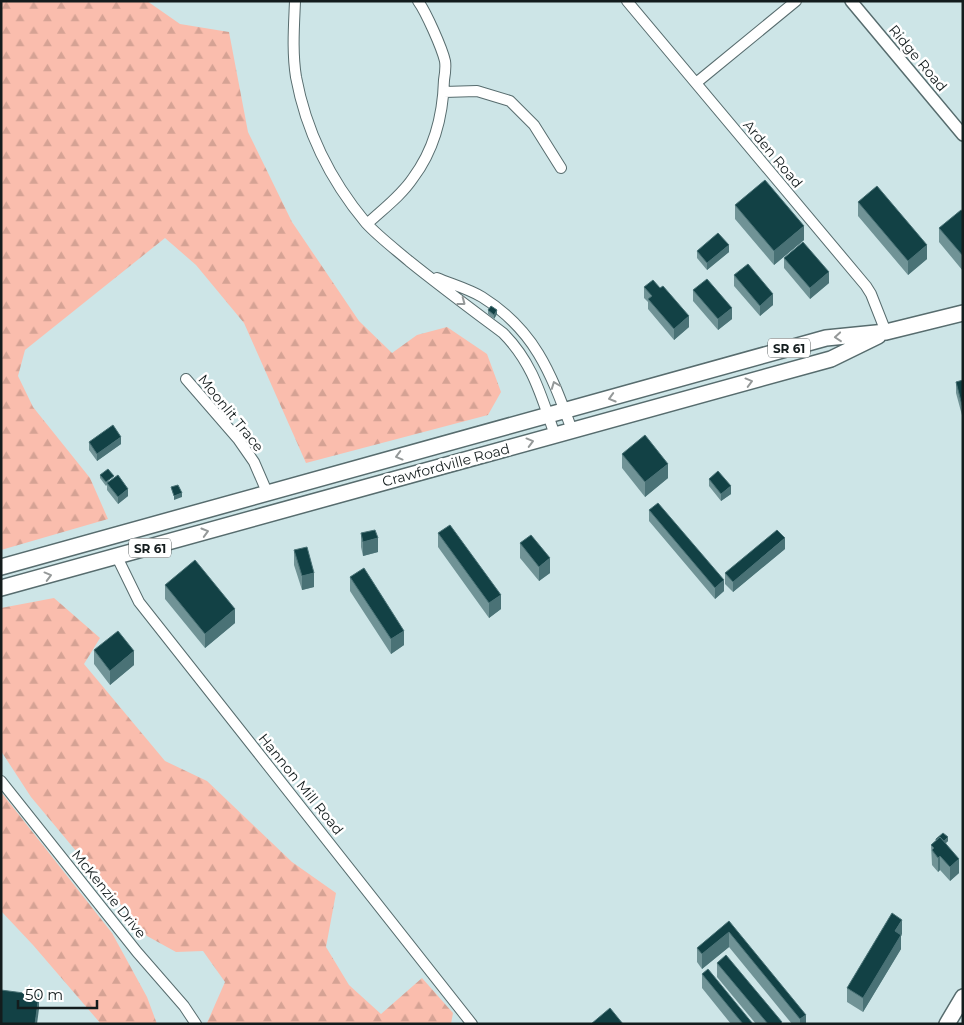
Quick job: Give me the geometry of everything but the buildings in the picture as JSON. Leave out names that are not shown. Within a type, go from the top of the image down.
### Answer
[{"type":"main road","name":"Crawfordville Road","points":[[1,566],[826,338],[886,332],[963,312]]},
{"type":"main road","name":"Crawfordville Road","points":[[1,588],[831,359],[886,332]]},
{"type":"main road","points":[[406,476],[412,467],[423,457],[446,443]]},
{"type":"main road","points":[[334,496],[351,486],[372,464]]},
{"type":"main road","points":[[86,543],[99,546],[117,557],[130,540],[144,527]]},
{"type":"main road","points":[[947,1024],[963,997]]},
{"type":"street","points":[[295,1],[293,38],[296,76],[305,113],[320,152],[342,191],[367,224],[423,272],[503,333],[524,358],[532,373],[555,435]]},
{"type":"street","points":[[367,224],[402,192],[419,169],[428,154],[440,119],[444,92],[445,62],[424,9],[418,1]]},
{"type":"street","name":"Arden Road","points":[[627,1],[866,286],[872,294],[886,332]]},
{"type":"street","points":[[696,83],[796,1]]},
{"type":"street","name":"Ridge Road","points":[[850,1],[963,134]]},
{"type":"street","points":[[444,92],[477,91],[510,101],[534,125],[561,168]]},
{"type":"street","points":[[423,272],[481,296],[514,322],[535,347],[552,378],[572,430]]},
{"type":"street","points":[[503,333],[514,322]]},
{"type":"street","name":"Moonlit Trace","points":[[186,379],[238,439],[254,462],[267,492]]},
{"type":"street","name":"Hannon Mill Road","points":[[117,557],[139,602],[336,849],[389,920],[472,1024]]},
{"type":"street","name":"McKenzie Drive","points":[[1,781],[137,952],[184,1006],[196,1024]]},
{"type":"green space","points":[[1,1],[147,1],[180,24],[229,32],[248,132],[292,222],[359,321],[392,353],[417,335],[447,327],[487,354],[501,392],[488,415],[306,463],[244,323],[196,265],[165,238],[25,350],[18,376],[33,407],[90,478],[108,519],[1,550]]},
{"type":"green space","points":[[54,598],[100,638],[84,664],[165,761],[207,781],[292,862],[336,893],[326,947],[349,985],[381,1014],[422,978],[453,1013],[451,1024],[207,1023],[225,982],[203,951],[176,952],[147,936],[31,797],[1,751],[1,608]]},
{"type":"green space","points":[[1,792],[112,933],[147,997],[157,1024],[101,1024],[1,911]]}]
